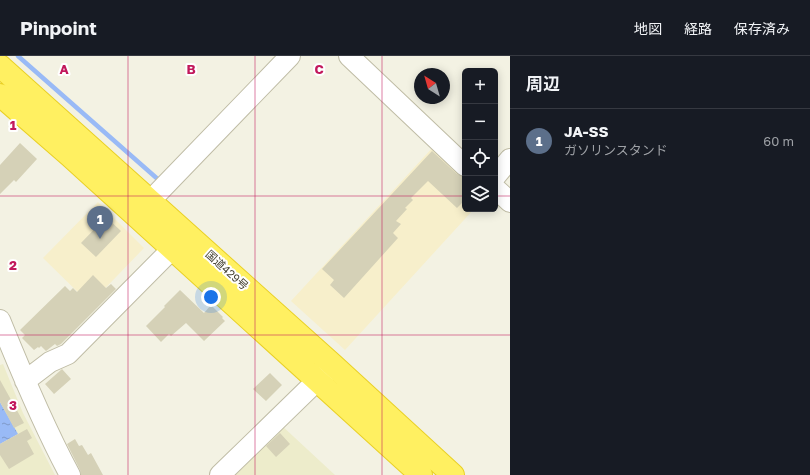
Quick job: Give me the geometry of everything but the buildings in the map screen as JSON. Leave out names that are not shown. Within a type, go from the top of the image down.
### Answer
[{"type":"highway","name":"国道429号","points":[[0,66],[159,191],[179,242],[318,380],[421,475]]},
{"type":"highway","name":"国道429号","points":[[0,95],[70,156],[333,365],[453,475]]},
{"type":"street","points":[[159,191],[290,56]]},
{"type":"street","points":[[350,56],[462,163]]},
{"type":"street","points":[[500,173],[510,202]]},
{"type":"street","points":[[25,381],[50,362],[68,354],[179,242]]},
{"type":"street","points":[[0,320],[52,442],[70,475]]},
{"type":"street","points":[[220,475],[333,365]]},
{"type":"shaded area","points":[[435,145],[462,169],[462,212],[471,212],[345,350],[291,301]]},
{"type":"shaded area","points":[[98,202],[144,248],[90,304],[43,258]]},
{"type":"shaded area","points":[[3,364],[23,413],[55,475],[0,475],[0,365]]},
{"type":"shaded area","points":[[280,424],[335,475],[225,475]]},
{"type":"water","points":[[0,402],[18,434],[0,444]]},
{"type":"waterway","points":[[18,56],[161,182]]},
{"type":"place","name":"JA-SS","points":[[100,239]]}]
